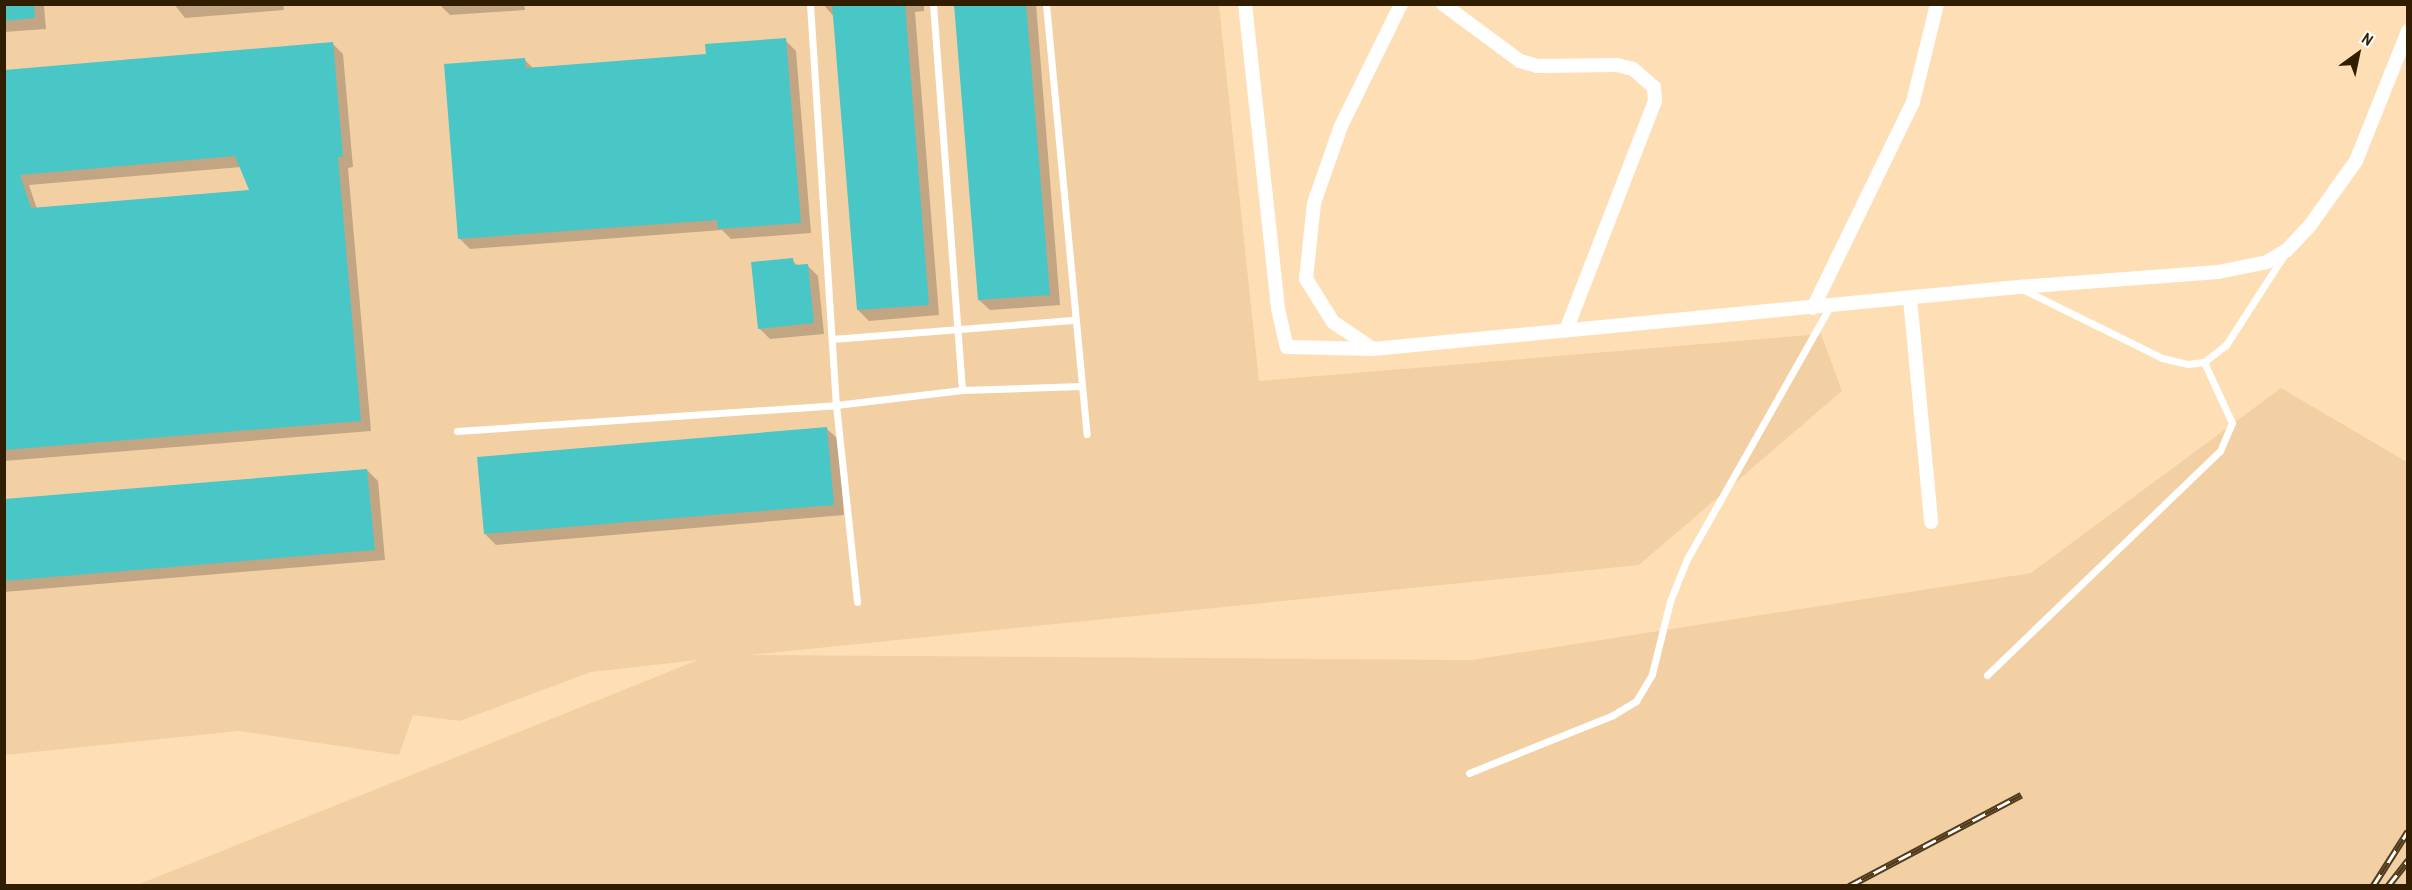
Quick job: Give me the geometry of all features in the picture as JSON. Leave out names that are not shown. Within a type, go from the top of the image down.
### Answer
[{"type":"street","points":[[1245,4],[1278,309],[1287,347],[1373,349],[2018,287],[2218,272],[2266,261],[2287,250],[2311,224],[2356,161],[2408,31]]},
{"type":"street","points":[[1373,349],[1333,322],[1306,279],[1314,203],[1341,126],[1401,4]]},
{"type":"street","points":[[1443,4],[1520,61],[1537,66],[1617,65],[1633,69],[1653,87],[1655,101],[1566,330]]},
{"type":"street","points":[[1813,308],[1913,102],[1937,4]]},
{"type":"street","points":[[1910,298],[1931,522]]},
{"type":"lane","points":[[810,4],[836,405],[857,602]]},
{"type":"lane","points":[[933,4],[962,390]]},
{"type":"lane","points":[[1046,4],[1087,434]]},
{"type":"lane","points":[[2018,287],[2162,358],[2187,364],[2204,362],[2226,345],[2287,250]]},
{"type":"lane","points":[[1469,773],[1613,715],[1636,701],[1652,674],[1670,601],[1687,559],[1830,306]]},
{"type":"lane","points":[[832,339],[1075,320]]},
{"type":"lane","points":[[1987,675],[2220,451],[2232,423],[2204,362]]},
{"type":"lane","points":[[457,431],[836,405],[962,390],[1081,386]]},
{"type":"shaded area","points":[[5,5],[1219,5],[1259,381],[1821,334],[1842,391],[1639,565],[750,655],[1472,660],[2031,573],[2281,388],[2407,462],[2407,885],[137,885],[698,660],[591,672],[460,721],[413,715],[399,755],[239,731],[5,755]]},
{"type":"building","points":[[4,4],[34,4],[35,18],[4,21]]},
{"type":"building","points":[[832,4],[905,4],[929,305],[857,310]]},
{"type":"building","points":[[954,4],[1026,4],[1050,295],[978,300]]},
{"type":"building","points":[[786,38],[801,223],[718,229],[717,220],[458,239],[444,64],[525,58],[526,68],[706,54],[705,44]]},
{"type":"building","points":[[333,42],[343,157],[338,157],[361,421],[4,450],[4,70]],"holes":[[[235,156],[249,190],[31,208],[20,175]]]},
{"type":"building","points":[[793,258],[794,265],[808,264],[814,323],[758,329],[751,262]]},
{"type":"building","points":[[827,427],[834,505],[484,534],[477,457]]},
{"type":"building","points":[[367,469],[375,550],[4,581],[4,499]]},
{"type":"railway","points":[[1849,886],[2021,795]]},
{"type":"railway","points":[[2373,886],[2408,831]]},
{"type":"railway","points":[[2388,886],[2408,860]]}]
